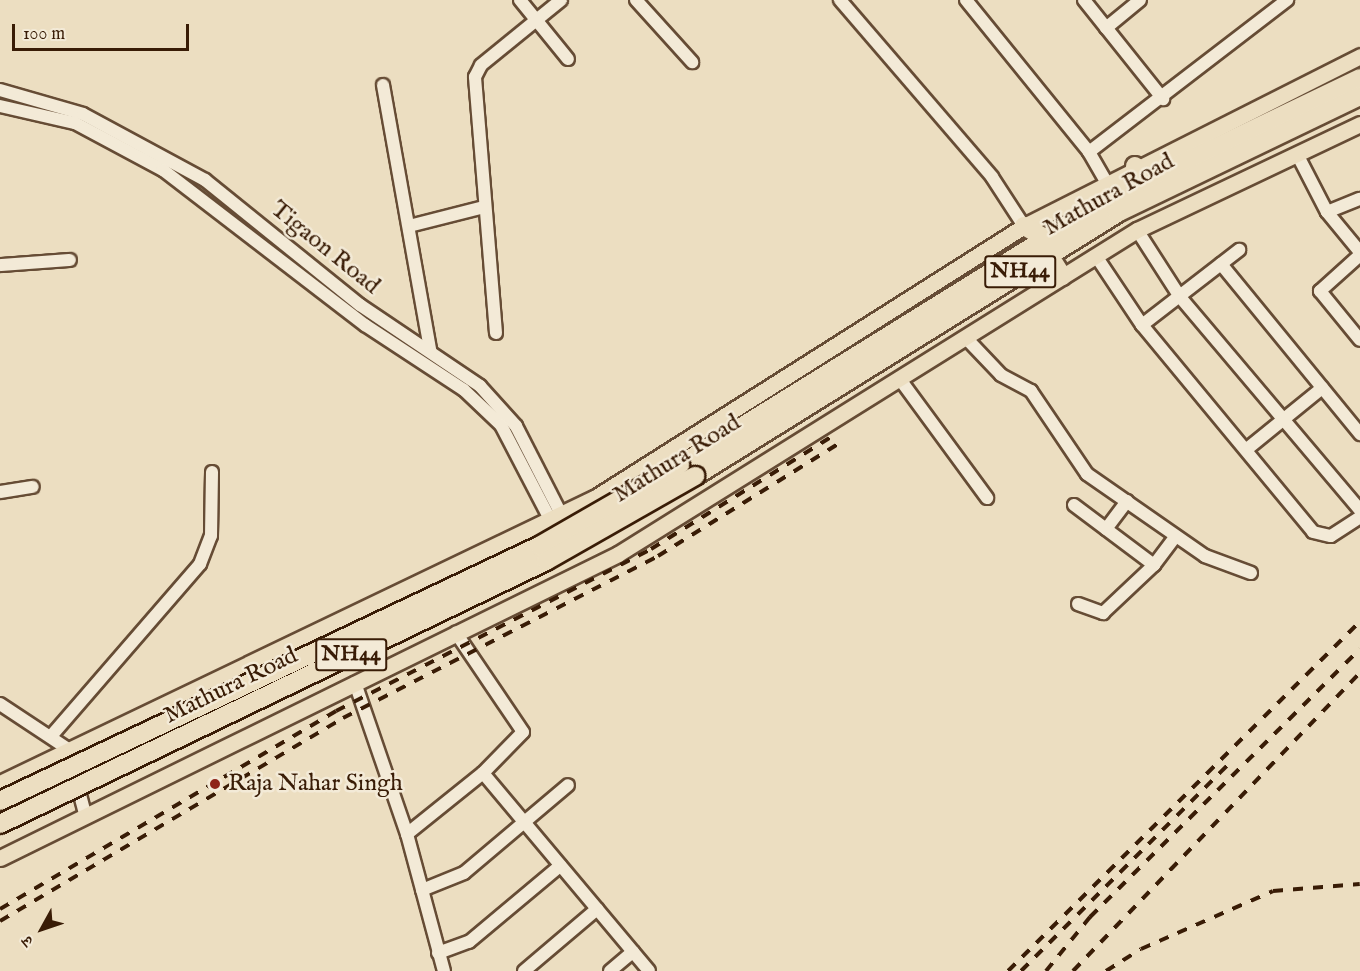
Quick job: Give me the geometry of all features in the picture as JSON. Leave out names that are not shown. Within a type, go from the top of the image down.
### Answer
[{"type":"highway","name":"Mathura Road","points":[[0,825],[546,561],[696,476],[1047,246],[1139,174],[1360,78]]},
{"type":"highway","name":"Mathura Road","points":[[0,801],[539,546],[680,465],[1047,246],[1360,96]]},
{"type":"highway","points":[[1024,226],[1047,246],[1062,276]]},
{"type":"main road","points":[[0,783],[556,517],[642,469],[1024,226],[1105,180],[1139,174],[1360,56]]},
{"type":"main road","points":[[0,858],[85,814],[618,554],[1137,230],[1360,124]]},
{"type":"street","points":[[520,0],[568,59]]},
{"type":"street","points":[[496,333],[484,207],[477,70],[561,0]]},
{"type":"street","points":[[636,0],[692,62]]},
{"type":"street","points":[[840,0],[992,177],[1024,226]]},
{"type":"street","points":[[966,0],[1089,152],[1105,180]]},
{"type":"street","points":[[1084,0],[1163,99]]},
{"type":"street","points":[[1106,28],[1140,0]]},
{"type":"street","points":[[1089,152],[1163,99],[1287,0]]},
{"type":"street","points":[[383,85],[430,350]]},
{"type":"street","name":"Tigaon Road","points":[[0,90],[65,107],[132,137],[241,207],[360,305],[430,350],[508,415],[556,517]]},
{"type":"street","name":"Tigaon Road","points":[[0,106],[75,123],[163,170],[234,219],[365,325],[492,413],[556,517]]},
{"type":"street","points":[[1297,154],[1327,212],[1360,254],[1320,291],[1360,340]]},
{"type":"street","points":[[1327,212],[1360,199]]},
{"type":"street","points":[[234,219],[241,207]]},
{"type":"street","points":[[409,226],[484,207]]},
{"type":"street","points":[[1137,230],[1180,297],[1360,510]]},
{"type":"street","points":[[1143,325],[1239,250]]},
{"type":"street","points":[[1096,256],[1143,325],[1317,535],[1331,536],[1360,516]]},
{"type":"street","points":[[0,265],[70,260]]},
{"type":"street","points":[[1221,264],[1360,434]]},
{"type":"street","points":[[965,337],[1001,375],[1031,392],[1087,474],[1205,556],[1251,573]]},
{"type":"street","points":[[899,378],[987,498]]},
{"type":"street","points":[[1247,449],[1322,388]]},
{"type":"street","points":[[52,735],[200,564],[211,536],[212,472]]},
{"type":"street","points":[[0,492],[33,487]]},
{"type":"street","points":[[1106,529],[1127,501]]},
{"type":"street","points":[[1074,505],[1154,565]]},
{"type":"street","points":[[1078,604],[1103,613],[1154,565],[1176,536]]},
{"type":"street","points":[[407,834],[483,773],[523,732],[456,633]]},
{"type":"street","points":[[355,683],[407,834],[444,971]]},
{"type":"street","points":[[0,704],[52,735],[68,749],[85,814]]},
{"type":"street","points":[[483,773],[649,971]]},
{"type":"street","points":[[422,890],[464,873],[568,785]]},
{"type":"street","points":[[438,953],[469,942],[560,866]]},
{"type":"street","points":[[524,971],[597,909]]},
{"type":"street","points":[[610,971],[633,952]]},
{"type":"railway","points":[[0,909],[336,711],[651,549],[831,437]]},
{"type":"railway","points":[[0,921],[343,718],[658,556],[838,444]]},
{"type":"railway","points":[[1008,971],[1360,621]]},
{"type":"railway","points":[[1046,971],[1090,917],[1360,649]]},
{"type":"railway","points":[[1073,971],[1360,673]]},
{"type":"railway","points":[[1021,971],[1232,761]]},
{"type":"railway","points":[[1106,971],[1141,949],[1273,891],[1360,884]]},
{"type":"place","name":"Raja Nahar Singh","points":[[215,784]]}]
